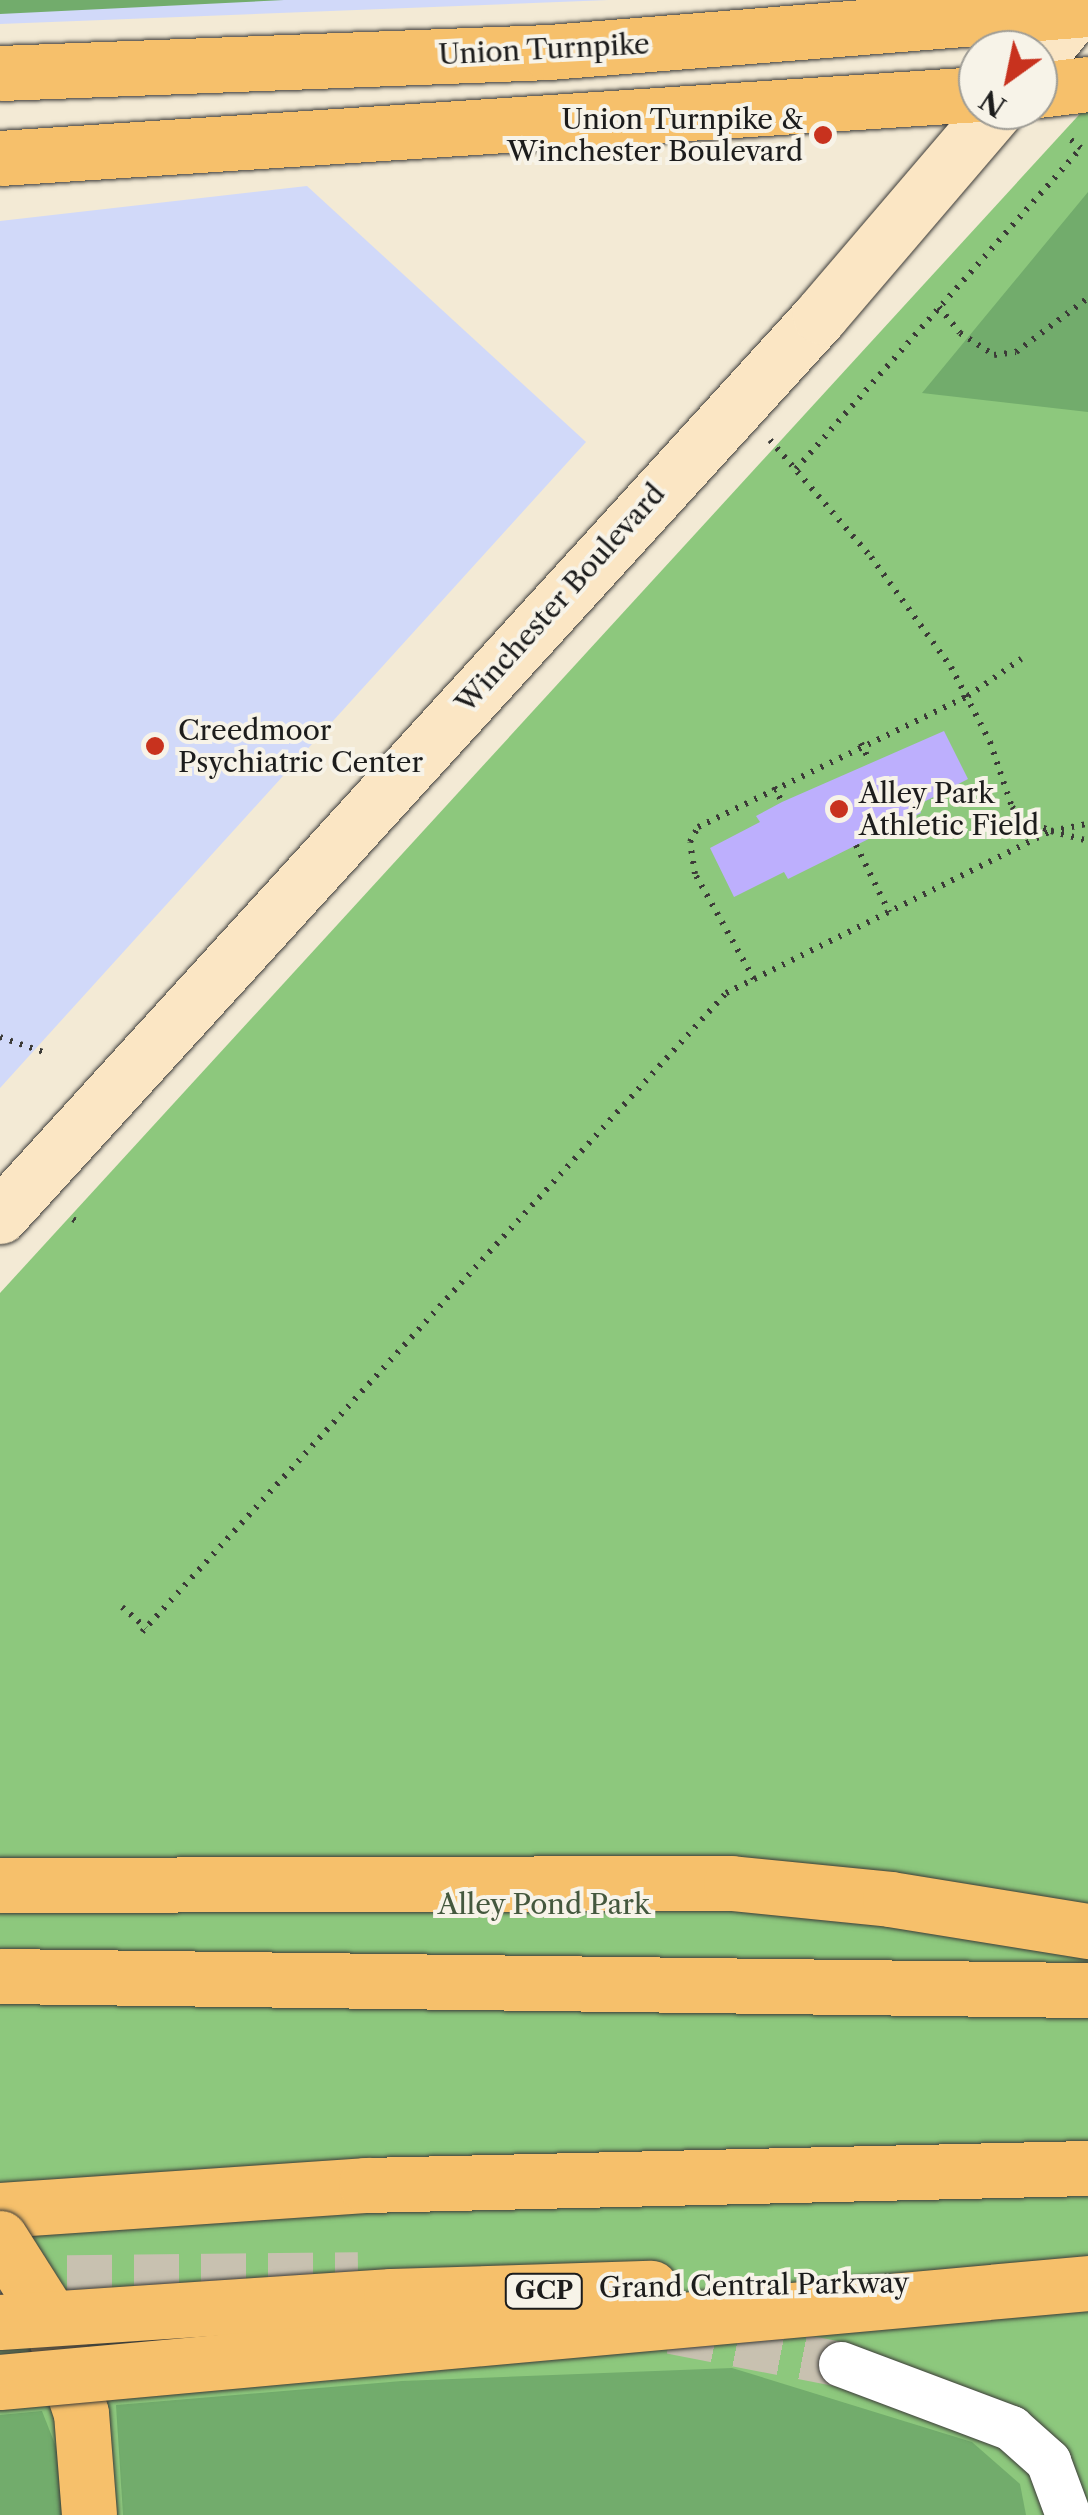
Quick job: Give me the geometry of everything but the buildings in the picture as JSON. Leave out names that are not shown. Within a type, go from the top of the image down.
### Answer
[{"type":"main road","points":[[1058,35],[1083,6]]},
{"type":"main road","name":"Union Turnpike","points":[[0,73],[549,52],[1083,6]]},
{"type":"main road","points":[[1058,88],[1088,84]]},
{"type":"main road","points":[[0,158],[958,95]]},
{"type":"main road","name":"Winchester Boulevard","points":[[0,1216],[738,404],[978,130]]},
{"type":"main road","points":[[0,1885],[731,1883],[890,1899],[1088,1930]]},
{"type":"main road","points":[[0,1976],[1088,1990]]},
{"type":"main road","points":[[0,2210],[366,2184],[1088,2168]]},
{"type":"main road","points":[[0,2238],[23,2315],[81,2413],[89,2515]]},
{"type":"main road","points":[[0,2382],[1088,2280]]},
{"type":"main road","name":"Grand Central Parkway","points":[[23,2315],[392,2296],[1088,2280]]},
{"type":"street","points":[[841,2364],[1011,2428],[1048,2461],[1068,2515]]},
{"type":"path","points":[[796,469],[1081,148],[1070,138]]},
{"type":"path","points":[[938,307],[960,333],[994,355],[1016,352],[1087,298]]},
{"type":"path","points":[[738,404],[871,557],[968,696],[1012,806],[1024,820],[1088,841]]},
{"type":"path","points":[[754,979],[695,874],[690,842],[698,828],[862,743],[968,696],[1021,658]]},
{"type":"path","points":[[862,743],[869,760]]},
{"type":"path","points":[[774,788],[782,802]]},
{"type":"path","points":[[122,1607],[144,1630],[634,1087],[726,993],[1051,831],[1088,824]]},
{"type":"path","points":[[856,845],[888,912]]},
{"type":"path","points":[[0,1037],[48,1054]]},
{"type":"shaded area","points":[[0,0],[609,0],[0,24]]},
{"type":"shaded area","name":"Creedmoor Psychiatric Center","points":[[307,186],[586,442],[0,1088],[0,221]]},
{"type":"green space","points":[[0,0],[284,0],[0,14]]},
{"type":"green space","name":"Alley Pond Park","points":[[1088,105],[1088,2515],[0,2515],[0,1293]]},
{"type":"green space","points":[[1088,192],[1088,412],[922,393]]},
{"type":"green space","points":[[732,2368],[972,2442],[1020,2484],[1026,2515],[123,2515],[116,2405],[402,2381]]},
{"type":"green space","points":[[42,2411],[58,2452],[64,2515],[0,2515],[0,2415]]},
{"type":"tunnel","points":[[0,2278],[358,2274]]},
{"type":"tunnel","points":[[671,2331],[841,2364]]},
{"type":"place","name":"Union Turnpike & Winchester Boulevard","points":[[823,135]]},
{"type":"place","name":"Creedmoor Psychiatric Center","points":[[155,746]]},
{"type":"place","name":"Alley Park Athletic Field","points":[[839,809]]}]
